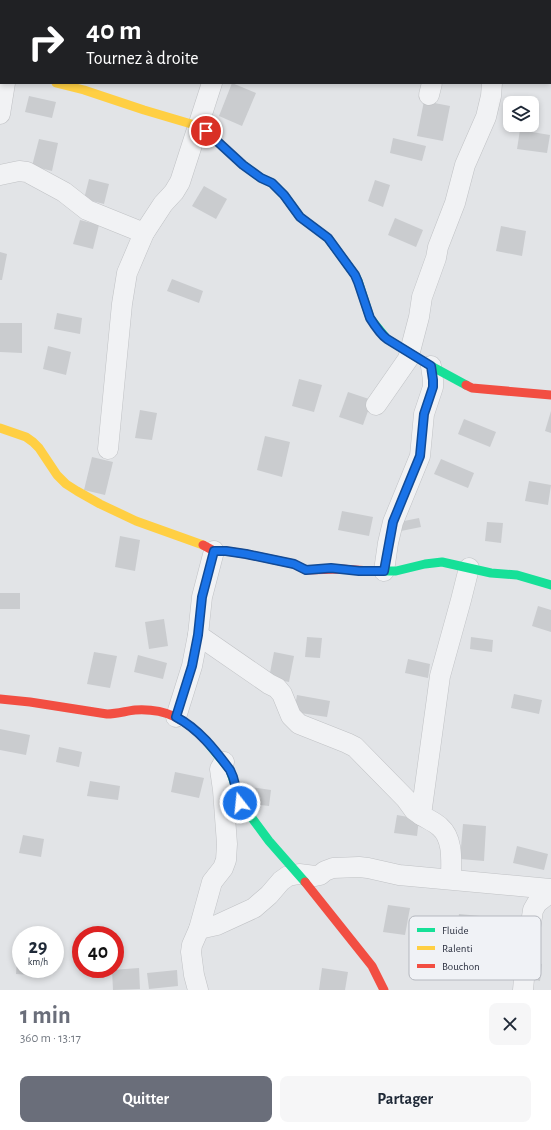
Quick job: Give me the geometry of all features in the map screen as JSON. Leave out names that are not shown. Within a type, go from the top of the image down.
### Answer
[{"type":"street","points":[[0,114],[6,84]]},
{"type":"street","points":[[60,84],[84,90],[198,126],[206,131],[243,165],[261,178],[272,183],[284,195],[300,217],[328,238],[356,278],[372,322],[384,336],[410,353],[472,388],[551,395]]},
{"type":"street","points":[[108,449],[121,311],[127,273],[144,233],[163,204],[174,192],[180,182],[212,84]]},
{"type":"street","points":[[376,405],[408,360],[419,317],[422,297],[436,258],[438,247],[455,203],[465,165],[486,117],[491,96],[492,84]]},
{"type":"street","points":[[0,175],[19,171],[27,172],[64,192],[87,210],[144,233]]},
{"type":"street","points":[[384,571],[393,522],[420,456],[424,414],[433,387],[431,366]]},
{"type":"street","points":[[0,428],[26,437],[33,442],[40,448],[57,475],[66,484],[77,491],[136,521],[201,544],[214,551],[246,554],[294,564],[306,570],[331,568],[359,571],[396,571],[425,564],[442,562],[491,573],[517,575],[551,585]]},
{"type":"street","points":[[176,717],[192,666],[198,635],[203,592],[214,551]]},
{"type":"street","points":[[421,816],[440,676],[469,568]]},
{"type":"street","points":[[198,635],[277,688],[291,716],[299,724],[355,747],[406,799],[414,810],[440,827],[448,839],[451,849],[451,879]]},
{"type":"street","points":[[0,699],[107,714],[134,710],[155,710],[164,712],[187,723],[224,762],[232,773],[240,803],[244,809],[364,954],[384,990]]},
{"type":"street","points":[[198,990],[194,975],[191,952],[192,945],[199,929],[212,882],[223,868],[226,860],[227,844],[220,768],[224,762]]},
{"type":"street","points":[[199,929],[217,925],[254,908],[288,876],[299,874],[315,876],[333,868],[359,867],[380,870],[393,875],[551,889]]},
{"type":"street","points":[[532,916],[533,910],[537,903],[551,892]]},
{"type":"street","points":[[522,990],[523,980]]},
{"type":"building","points":[[232,84],[256,93],[242,126],[219,116]]},
{"type":"building","points":[[29,96],[56,102],[52,118],[25,112]]},
{"type":"building","points":[[424,101],[450,106],[443,141],[417,136]]},
{"type":"building","points":[[520,132],[532,132],[550,135],[547,153],[517,149]]},
{"type":"building","points":[[393,138],[426,146],[422,161],[390,153]]},
{"type":"building","points":[[39,139],[58,143],[52,171],[32,166]]},
{"type":"building","points":[[89,179],[109,184],[104,204],[84,199]]},
{"type":"building","points":[[375,180],[390,185],[383,207],[368,201]]},
{"type":"building","points":[[204,186],[227,199],[216,219],[192,206]]},
{"type":"building","points":[[395,218],[423,230],[416,247],[388,235]]},
{"type":"building","points":[[80,220],[99,225],[93,249],[73,244]]},
{"type":"building","points":[[501,226],[526,231],[522,256],[496,251]]},
{"type":"building","points":[[0,252],[7,254],[2,280],[0,280]]},
{"type":"building","points":[[172,279],[203,291],[199,303],[167,291]]},
{"type":"building","points":[[57,313],[82,318],[80,334],[54,329]]},
{"type":"building","points":[[0,323],[22,323],[22,353],[0,352]]},
{"type":"building","points":[[48,346],[71,352],[66,375],[43,369]]},
{"type":"building","points":[[299,379],[322,385],[314,412],[292,406]]},
{"type":"building","points":[[348,392],[372,400],[363,425],[339,417]]},
{"type":"building","points":[[140,410],[157,413],[152,440],[135,438]]},
{"type":"building","points":[[551,411],[551,433],[545,431]]},
{"type":"building","points":[[464,419],[496,432],[490,447],[458,434]]},
{"type":"building","points":[[265,436],[290,442],[282,477],[257,470]]},
{"type":"building","points":[[92,457],[113,462],[105,495],[84,490]]},
{"type":"building","points":[[441,459],[474,473],[468,488],[434,474]]},
{"type":"building","points":[[529,481],[551,485],[548,505],[525,501]]},
{"type":"building","points":[[342,511],[373,517],[369,536],[338,530]]},
{"type":"building","points":[[419,518],[421,527],[401,531],[399,522]]},
{"type":"building","points":[[487,522],[503,523],[501,543],[485,541]]},
{"type":"building","points":[[120,536],[140,540],[135,571],[115,567]]},
{"type":"building","points":[[0,593],[20,593],[20,609],[0,609]]},
{"type":"building","points":[[538,606],[551,610],[551,632],[532,626]]},
{"type":"building","points":[[164,619],[168,646],[149,649],[145,622]]},
{"type":"building","points":[[307,637],[322,638],[320,658],[305,657]]},
{"type":"building","points":[[471,637],[493,640],[492,652],[470,649]]},
{"type":"building","points":[[94,652],[117,656],[110,688],[87,684]]},
{"type":"building","points":[[274,652],[294,656],[289,682],[269,678]]},
{"type":"building","points":[[138,655],[167,663],[163,679],[134,672]]},
{"type":"building","points":[[408,659],[430,664],[428,678],[405,673]]},
{"type":"building","points":[[514,694],[542,700],[539,714],[511,708]]},
{"type":"building","points":[[297,695],[330,701],[327,717],[294,712]]},
{"type":"building","points":[[0,729],[30,735],[26,755],[0,750]]},
{"type":"building","points":[[59,747],[82,752],[79,767],[56,762]]},
{"type":"building","points":[[175,772],[204,778],[199,798],[171,792]]},
{"type":"building","points":[[90,781],[120,786],[118,800],[87,796]]},
{"type":"building","points":[[245,786],[271,790],[269,806],[243,803]]},
{"type":"building","points":[[397,815],[419,819],[417,836],[394,833]]},
{"type":"building","points":[[463,824],[486,826],[484,861],[460,859]]},
{"type":"building","points":[[23,835],[44,839],[41,857],[19,853]]},
{"type":"building","points":[[517,846],[548,854],[544,870],[513,863]]},
{"type":"building","points":[[388,905],[410,908],[405,935],[383,932]]},
{"type":"building","points":[[459,914],[480,916],[459,916]]},
{"type":"building","points":[[139,968],[140,989],[113,990],[112,978],[124,978],[124,969]]},
{"type":"building","points":[[322,968],[348,972],[345,990],[319,990]]},
{"type":"building","points":[[177,970],[178,986],[149,989],[147,973]]},
{"type":"traffic: fast","points":[[242,164],[261,178],[272,183],[284,195],[300,217],[328,238],[355,275],[370,318],[387,339],[466,385]]},
{"type":"traffic: fast","points":[[371,571],[396,571],[425,564],[442,562],[491,573],[517,575],[551,585]]},
{"type":"traffic: fast","points":[[207,742],[230,770],[244,809],[269,841],[305,882]]},
{"type":"traffic: slow","points":[[60,84],[84,90],[198,126],[206,131],[242,164]]},
{"type":"traffic: slow","points":[[0,428],[26,437],[33,442],[39,448],[57,475],[66,484],[77,491],[136,521],[203,545]]},
{"type":"traffic: jam","points":[[466,385],[472,388],[551,395]]},
{"type":"traffic: jam","points":[[203,545],[214,551],[246,554],[294,564],[306,570],[341,569],[371,571]]},
{"type":"traffic: jam","points":[[0,699],[107,714],[135,710],[166,713],[192,727],[207,742]]},
{"type":"traffic: jam","points":[[305,882],[372,966],[384,990]]},
{"type":"route","points":[[206,131],[243,165],[261,178],[272,183],[284,195],[300,217],[328,238],[355,275],[372,322],[387,339],[431,366],[433,380],[433,387],[424,414],[420,456],[393,522],[384,571],[359,571],[331,568],[306,570],[294,564],[246,554],[214,551],[202,597],[198,635],[192,666],[176,717],[187,723],[196,731],[212,747],[230,770],[240,803]]}]
